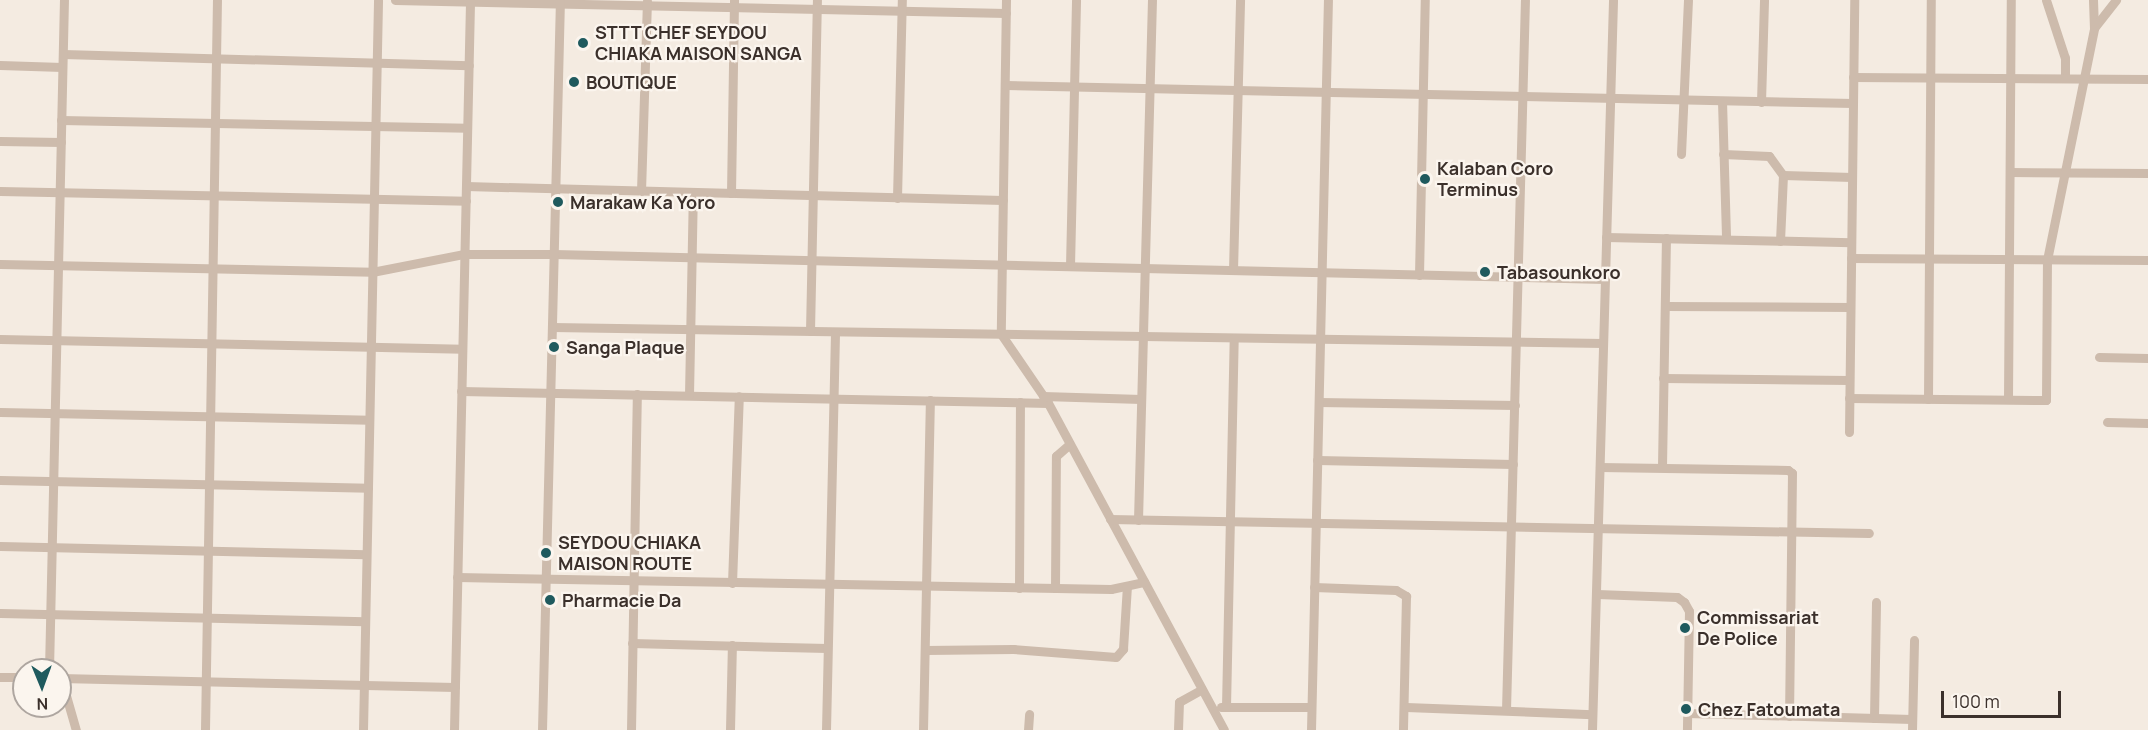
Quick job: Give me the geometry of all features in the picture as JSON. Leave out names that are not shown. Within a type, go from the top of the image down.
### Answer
[{"type":"street","points":[[48,658],[64,0]]},
{"type":"street","points":[[205,730],[217,0]]},
{"type":"street","points":[[363,730],[378,0]]},
{"type":"street","points":[[395,0],[817,4],[902,11],[1006,13]]},
{"type":"street","points":[[897,198],[903,0]]},
{"type":"street","points":[[1006,0],[1001,334],[1045,399],[1224,730]]},
{"type":"street","points":[[1070,266],[1076,0]]},
{"type":"street","points":[[1138,520],[1152,0]]},
{"type":"street","points":[[1233,270],[1240,0]]},
{"type":"street","points":[[1311,730],[1328,0]]},
{"type":"street","points":[[1419,274],[1425,0]]},
{"type":"street","points":[[1506,710],[1525,0]]},
{"type":"street","points":[[1592,730],[1613,0]]},
{"type":"street","points":[[1681,154],[1688,0]]},
{"type":"street","points":[[1761,102],[1764,0]]},
{"type":"street","points":[[1849,432],[1854,0]]},
{"type":"street","points":[[1928,399],[1931,0]]},
{"type":"street","points":[[2008,399],[2011,0]]},
{"type":"street","points":[[2046,0],[2065,58],[2065,78]]},
{"type":"street","points":[[1849,398],[2046,399],[2047,260],[2094,28],[2093,0]]},
{"type":"street","points":[[2094,28],[2115,0]]},
{"type":"street","points":[[454,730],[470,1]]},
{"type":"street","points":[[542,730],[560,2]]},
{"type":"street","points":[[641,191],[647,3]]},
{"type":"street","points":[[731,193],[734,4]]},
{"type":"street","points":[[810,332],[817,4]]},
{"type":"street","points":[[63,54],[469,65]]},
{"type":"street","points":[[0,65],[62,67]]},
{"type":"street","points":[[1853,77],[2148,79]]},
{"type":"street","points":[[1005,85],[1423,92],[1611,100],[1852,104]]},
{"type":"street","points":[[1722,101],[1726,239]]},
{"type":"street","points":[[61,120],[467,128]]},
{"type":"street","points":[[0,141],[61,142]]},
{"type":"street","points":[[1723,154],[1769,156],[1783,175],[1780,241]]},
{"type":"street","points":[[2010,172],[2148,173]]},
{"type":"street","points":[[1783,175],[1852,177]]},
{"type":"street","points":[[466,186],[1003,200]]},
{"type":"street","points":[[0,191],[466,201]]},
{"type":"street","points":[[689,395],[693,192]]},
{"type":"street","points":[[1606,237],[1851,242]]},
{"type":"street","points":[[1662,466],[1666,238]]},
{"type":"street","points":[[0,264],[372,272],[464,254],[554,254],[1605,279]]},
{"type":"street","points":[[1851,258],[2148,260]]},
{"type":"street","points":[[1665,306],[1850,307]]},
{"type":"street","points":[[552,327],[1603,343]]},
{"type":"street","points":[[826,730],[835,332]]},
{"type":"street","points":[[1226,707],[1234,338]]},
{"type":"street","points":[[0,339],[462,349]]},
{"type":"street","points":[[2099,357],[2148,358]]},
{"type":"street","points":[[1663,378],[1849,380]]},
{"type":"street","points":[[461,391],[1020,402],[1045,399],[1141,399]]},
{"type":"street","points":[[630,730],[637,394]]},
{"type":"street","points":[[732,583],[740,396]]},
{"type":"street","points":[[923,730],[928,587],[930,400]]},
{"type":"street","points":[[1019,588],[1020,402]]},
{"type":"street","points":[[1319,402],[1515,405]]},
{"type":"street","points":[[0,412],[369,420]]},
{"type":"street","points":[[2107,422],[2148,423]]},
{"type":"street","points":[[1055,588],[1056,456],[1070,444]]},
{"type":"street","points":[[1317,460],[1513,464]]},
{"type":"street","points":[[1600,466],[1788,470],[1793,478],[1789,716]]},
{"type":"street","points":[[0,480],[368,488]]},
{"type":"street","points":[[1110,519],[1869,534]]},
{"type":"street","points":[[0,546],[366,554]]},
{"type":"street","points":[[457,577],[1019,588],[1126,586],[1144,582]]},
{"type":"street","points":[[926,650],[1013,650],[1116,657],[1123,649],[1126,586]]},
{"type":"street","points":[[1314,587],[1396,590],[1406,596],[1406,707],[1403,730]]},
{"type":"street","points":[[1597,594],[1677,597],[1684,602],[1689,610],[1687,730]]},
{"type":"street","points":[[1874,718],[1876,602]]},
{"type":"street","points":[[0,614],[365,621]]},
{"type":"street","points":[[1912,730],[1914,640]]},
{"type":"street","points":[[632,643],[827,648]]},
{"type":"street","points":[[730,730],[732,645]]},
{"type":"street","points":[[72,678],[455,687]]},
{"type":"street","points":[[1178,730],[1179,702],[1202,689]]},
{"type":"street","points":[[1212,708],[1311,707]]},
{"type":"street","points":[[1406,707],[1592,714]]},
{"type":"street","points":[[1687,713],[1912,719]]},
{"type":"street","points":[[1028,730],[1029,714]]},
{"type":"place","name":"STTT CHEF SEYDOU CHIAKA MAISON SANGA","points":[[583,43]]},
{"type":"place","name":"BOUTIQUE","points":[[574,82]]},
{"type":"place","name":"Kalaban Coro Terminus","points":[[1425,179]]},
{"type":"place","name":"Marakaw Ka Yoro","points":[[558,202]]},
{"type":"place","name":"Tabasounkoro","points":[[1485,272]]},
{"type":"place","name":"Sanga Plaque","points":[[554,347]]},
{"type":"place","name":"SEYDOU CHIAKA MAISON ROUTE","points":[[546,553]]},
{"type":"place","name":"Pharmacie Da","points":[[550,600]]},
{"type":"place","name":"Commissariat De Police","points":[[1685,628]]},
{"type":"place","name":"Chez Fatoumata","points":[[1686,709]]}]
